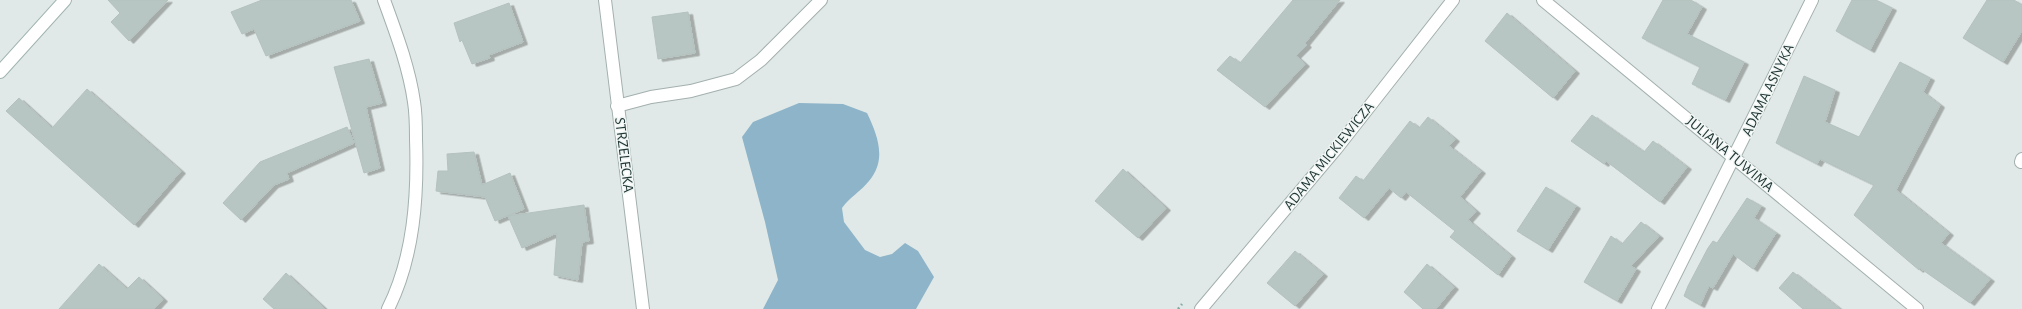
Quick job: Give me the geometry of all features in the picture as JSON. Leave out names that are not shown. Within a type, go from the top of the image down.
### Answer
[{"type":"street","points":[[0,72],[65,0]]},
{"type":"street","points":[[384,0],[400,45],[415,103],[417,168],[413,227],[398,290],[388,309]]},
{"type":"street","name":"STRZELECKA","points":[[605,0],[617,106],[644,309]]},
{"type":"street","points":[[617,106],[651,97],[691,91],[736,79],[760,60],[821,0]]},
{"type":"street","name":"ADAMA MICKIEWICZA","points":[[1201,309],[1336,149],[1453,0]]},
{"type":"street","name":"JULIANA TUWIMA","points":[[1543,0],[1917,309]]},
{"type":"street","name":"ADAMA ASNYKA","points":[[1658,309],[1735,158],[1812,0]]},
{"type":"water","points":[[799,103],[843,104],[867,113],[879,148],[878,165],[875,173],[869,181],[842,208],[844,222],[865,250],[880,257],[892,254],[905,243],[918,251],[934,277],[916,309],[763,309],[778,280],[765,222],[742,137],[753,122]]},
{"type":"building","points":[[108,0],[168,0],[129,41],[111,22],[120,13]]},
{"type":"building","points":[[262,0],[351,0],[360,21],[266,56],[254,29],[242,34],[231,12]]},
{"type":"building","points":[[1293,0],[1340,0],[1305,43],[1307,45],[1296,56],[1305,64],[1265,107],[1217,70],[1230,56],[1240,63]]},
{"type":"building","points":[[1663,0],[1691,0],[1702,7],[1687,34],[1744,62],[1725,100],[1692,84],[1700,67],[1642,38]]},
{"type":"building","points":[[1852,0],[1876,0],[1892,8],[1870,50],[1836,31]]},
{"type":"building","points":[[1987,0],[2014,0],[2022,5],[2022,31],[2003,62],[1963,38]]},
{"type":"building","points":[[509,3],[523,42],[489,55],[490,58],[472,64],[462,40],[460,42],[454,23]]},
{"type":"building","points":[[688,12],[695,53],[658,59],[652,17]]},
{"type":"building","points":[[1507,13],[1575,71],[1553,98],[1485,41]]},
{"type":"building","points":[[369,59],[382,103],[366,107],[380,168],[364,173],[334,67]]},
{"type":"building","points":[[1900,62],[1930,78],[1923,92],[1940,105],[1896,190],[1949,233],[1941,243],[1990,279],[1970,303],[1920,268],[1919,270],[1854,215],[1874,185],[1820,159],[1817,164],[1776,143],[1804,76],[1835,90],[1825,122],[1859,137]]},
{"type":"building","points":[[87,89],[181,171],[134,225],[6,111],[19,98],[52,128]]},
{"type":"building","points":[[1592,115],[1644,152],[1653,141],[1687,167],[1660,202],[1606,161],[1604,164],[1571,141]]},
{"type":"building","points":[[1428,117],[1455,139],[1449,146],[1481,171],[1460,197],[1476,211],[1468,220],[1511,256],[1498,275],[1450,237],[1455,231],[1406,192],[1401,198],[1389,188],[1364,218],[1339,198],[1356,176],[1363,181],[1410,121],[1419,128]]},
{"type":"building","points":[[347,127],[354,143],[287,173],[289,179],[274,185],[241,220],[223,203],[260,162]]},
{"type":"building","points":[[474,152],[482,185],[510,173],[524,209],[495,221],[485,197],[436,191],[438,171],[448,171],[447,154]]},
{"type":"building","points":[[1123,169],[1166,208],[1138,238],[1095,201]]},
{"type":"building","points":[[1546,187],[1576,206],[1548,250],[1517,231]]},
{"type":"building","points":[[1747,198],[1761,206],[1754,218],[1776,233],[1753,269],[1733,254],[1713,288],[1709,286],[1700,305],[1684,296],[1688,286],[1708,248],[1713,241],[1717,243]]},
{"type":"building","points":[[584,205],[589,241],[582,242],[578,280],[554,275],[557,233],[522,248],[508,216]]},
{"type":"building","points":[[1641,222],[1659,236],[1631,266],[1636,269],[1617,301],[1584,282],[1611,236],[1622,244]]},
{"type":"building","points":[[1295,251],[1323,274],[1295,306],[1267,283]]},
{"type":"building","points":[[99,264],[127,289],[139,277],[163,299],[154,309],[59,309]]},
{"type":"building","points":[[1427,264],[1454,287],[1436,309],[1423,309],[1404,292]]},
{"type":"building","points":[[1793,272],[1840,309],[1803,309],[1779,288]]},
{"type":"building","points":[[286,273],[325,309],[274,309],[263,299]]}]
